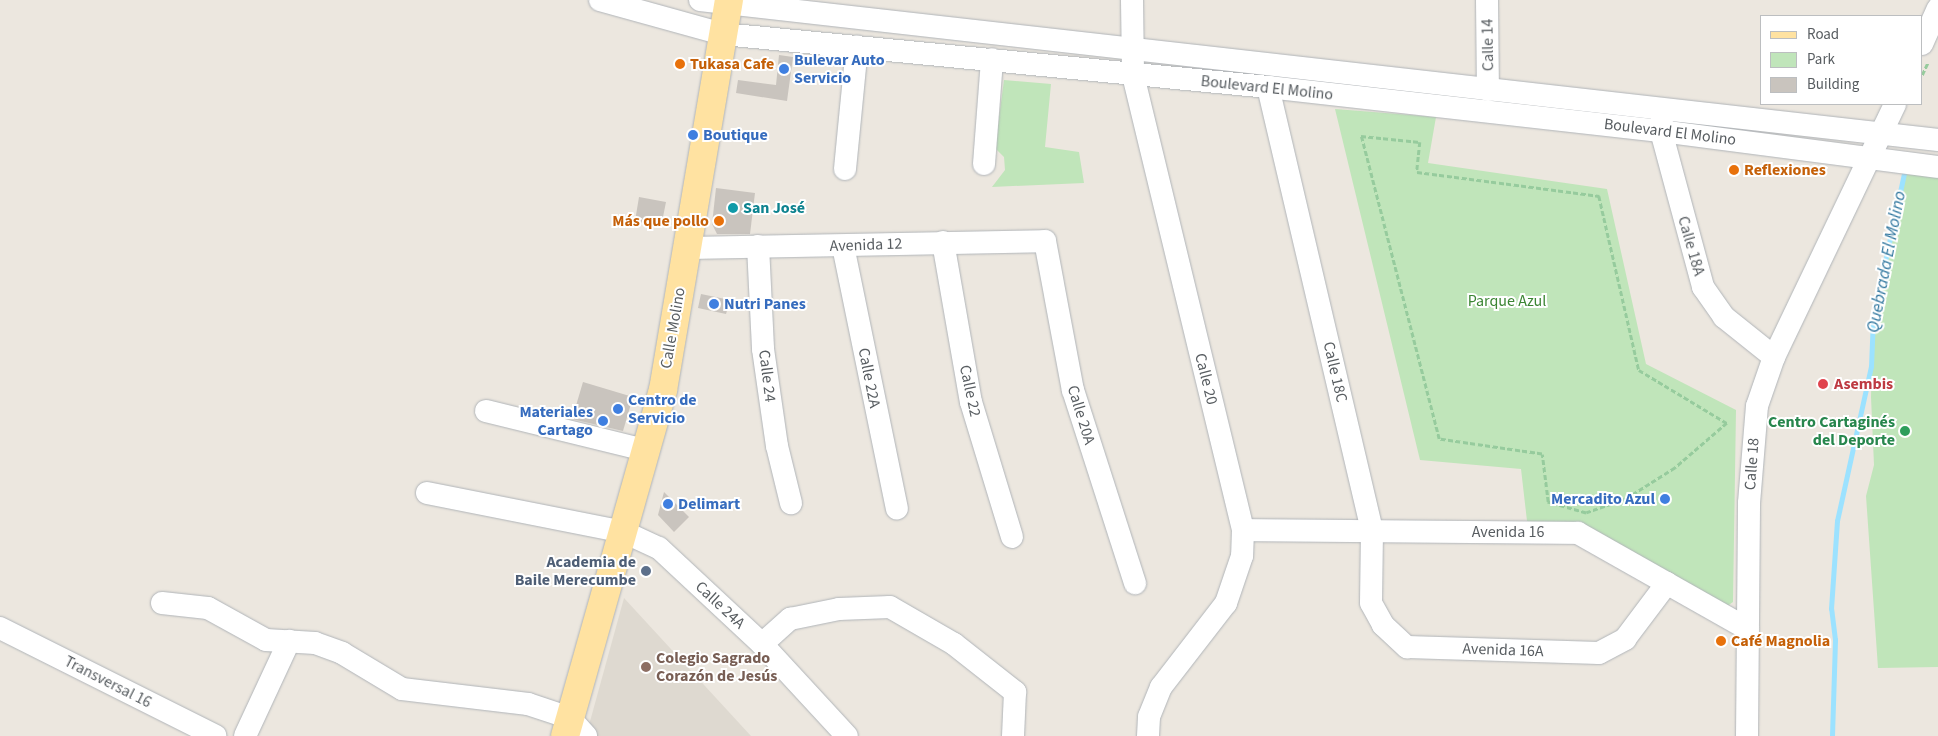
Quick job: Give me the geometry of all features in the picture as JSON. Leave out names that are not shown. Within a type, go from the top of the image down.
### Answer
[{"type":"main road","name":"Calle Molino","points":[[573,730],[645,450],[663,390],[729,3]]},
{"type":"street","name":"Boulevard El Molino","points":[[600,0],[663,10],[723,34],[1268,87],[1661,131],[1938,167]]},
{"type":"street","name":"Boulevard El Molino","points":[[700,0],[1488,90],[1663,107],[1938,140]]},
{"type":"street","name":"Calle 20","points":[[1132,0],[1133,75],[1243,530],[1242,556],[1226,603],[1161,687],[1149,717],[1148,736]]},
{"type":"street","name":"Calle 14","points":[[1487,0],[1488,90]]},
{"type":"street","points":[[1923,42],[1938,8]]},
{"type":"street","points":[[845,169],[857,47]]},
{"type":"street","points":[[984,164],[992,59]]},
{"type":"street","name":"Calle 18C","points":[[1268,87],[1372,531],[1372,603],[1383,625],[1407,647]]},
{"type":"street","name":"Calle 18","points":[[1747,736],[1751,452],[1757,406],[1774,357],[1872,157],[1895,105]]},
{"type":"street","name":"Calle 18A","points":[[1663,107],[1661,131],[1704,287],[1724,317],[1774,357]]},
{"type":"street","name":"Avenida 12","points":[[687,248],[843,246],[943,242],[1045,242]]},
{"type":"street","name":"Calle 22","points":[[943,242],[971,402],[1012,537]]},
{"type":"street","name":"Calle 20A","points":[[1045,242],[1073,390],[1135,583]]},
{"type":"street","name":"Calle 24","points":[[758,246],[763,349],[777,446],[791,503]]},
{"type":"street","name":"Calle 22A","points":[[843,246],[897,509]]},
{"type":"street","points":[[486,411],[645,450]]},
{"type":"street","name":"Calle 24A","points":[[427,493],[624,532],[659,548],[762,644],[848,736]]},
{"type":"street","name":"Avenida 16","points":[[1243,530],[1578,532],[1748,629]]},
{"type":"street","name":"Avenida 16A","points":[[1407,647],[1600,653],[1625,639],[1667,583]]},
{"type":"street","points":[[162,603],[208,608],[266,640],[315,643],[342,653],[402,689],[528,704],[573,730]]},
{"type":"street","points":[[762,644],[790,620],[839,609],[890,607],[954,644],[1015,692],[1013,736]]},
{"type":"street","name":"Transversal 16","points":[[0,628],[216,736]]},
{"type":"street","points":[[245,736],[289,641]]},
{"type":"path","points":[[1361,136],[1420,142],[1417,172],[1599,196],[1639,370],[1727,423],[1675,468],[1626,499],[1586,513],[1548,502],[1542,454],[1439,438],[1361,136]]},
{"type":"shaded area","name":"Colegio Sagrado Corazón de Jesús","points":[[624,598],[751,736],[586,736]]},
{"type":"green space","points":[[1004,80],[1051,84],[1045,147],[1079,152],[1084,183],[992,187],[1005,170],[1004,157],[995,148]]},
{"type":"green space","name":"Parque Azul","points":[[1335,109],[1436,117],[1428,163],[1607,189],[1646,364],[1736,410],[1733,602],[1723,609],[1578,533],[1527,521],[1521,469],[1420,460]]},
{"type":"green space","name":"Centro Cartaginés del Deporte","points":[[1904,174],[1938,177],[1938,667],[1878,668],[1866,496],[1874,465],[1871,397],[1873,317]]},
{"type":"building","name":"Bulevar Auto Servicio","points":[[779,55],[793,57],[787,101],[736,93],[738,80],[776,85]]},
{"type":"building","name":"San José","points":[[716,188],[755,193],[750,234],[717,234],[712,224]]},
{"type":"building","points":[[639,197],[666,202],[663,217],[653,217],[651,225],[635,221]]},
{"type":"building","name":"Nutri Panes","points":[[701,294],[730,300],[726,314],[698,308]]},
{"type":"building","name":"Centro de Servicio","points":[[583,382],[633,397],[623,431],[572,419]]},
{"type":"building","name":"Delimart","points":[[664,492],[689,517],[674,532],[658,515]]},
{"type":"waterway","name":"Quebrada El Molino","points":[[1832,736],[1835,640],[1831,609],[1837,521],[1871,367],[1873,317],[1904,174]]},
{"type":"place","name":"Tukasa Cafe","points":[[680,64]]},
{"type":"place","name":"Bulevar Auto Servicio","points":[[784,69]]},
{"type":"place","name":"Boutique","points":[[693,135]]},
{"type":"place","name":"Reflexiones","points":[[1734,170]]},
{"type":"place","name":"San José","points":[[733,208]]},
{"type":"place","name":"Más que pollo","points":[[719,221]]},
{"type":"place","name":"Nutri Panes","points":[[714,304]]},
{"type":"place","name":"Asembis","points":[[1823,384]]},
{"type":"place","name":"Centro de Servicio","points":[[618,409]]},
{"type":"place","name":"Materiales Cartago","points":[[603,421]]},
{"type":"place","name":"Centro Cartaginés del Deporte","points":[[1905,431]]},
{"type":"place","name":"Mercadito Azul","points":[[1665,499]]},
{"type":"place","name":"Delimart","points":[[668,504]]},
{"type":"place","name":"Academia de Baile Merecumbe","points":[[646,571]]},
{"type":"place","name":"Café Magnolia","points":[[1721,641]]},
{"type":"place","name":"Colegio Sagrado Corazón de Jesús","points":[[646,667]]}]
